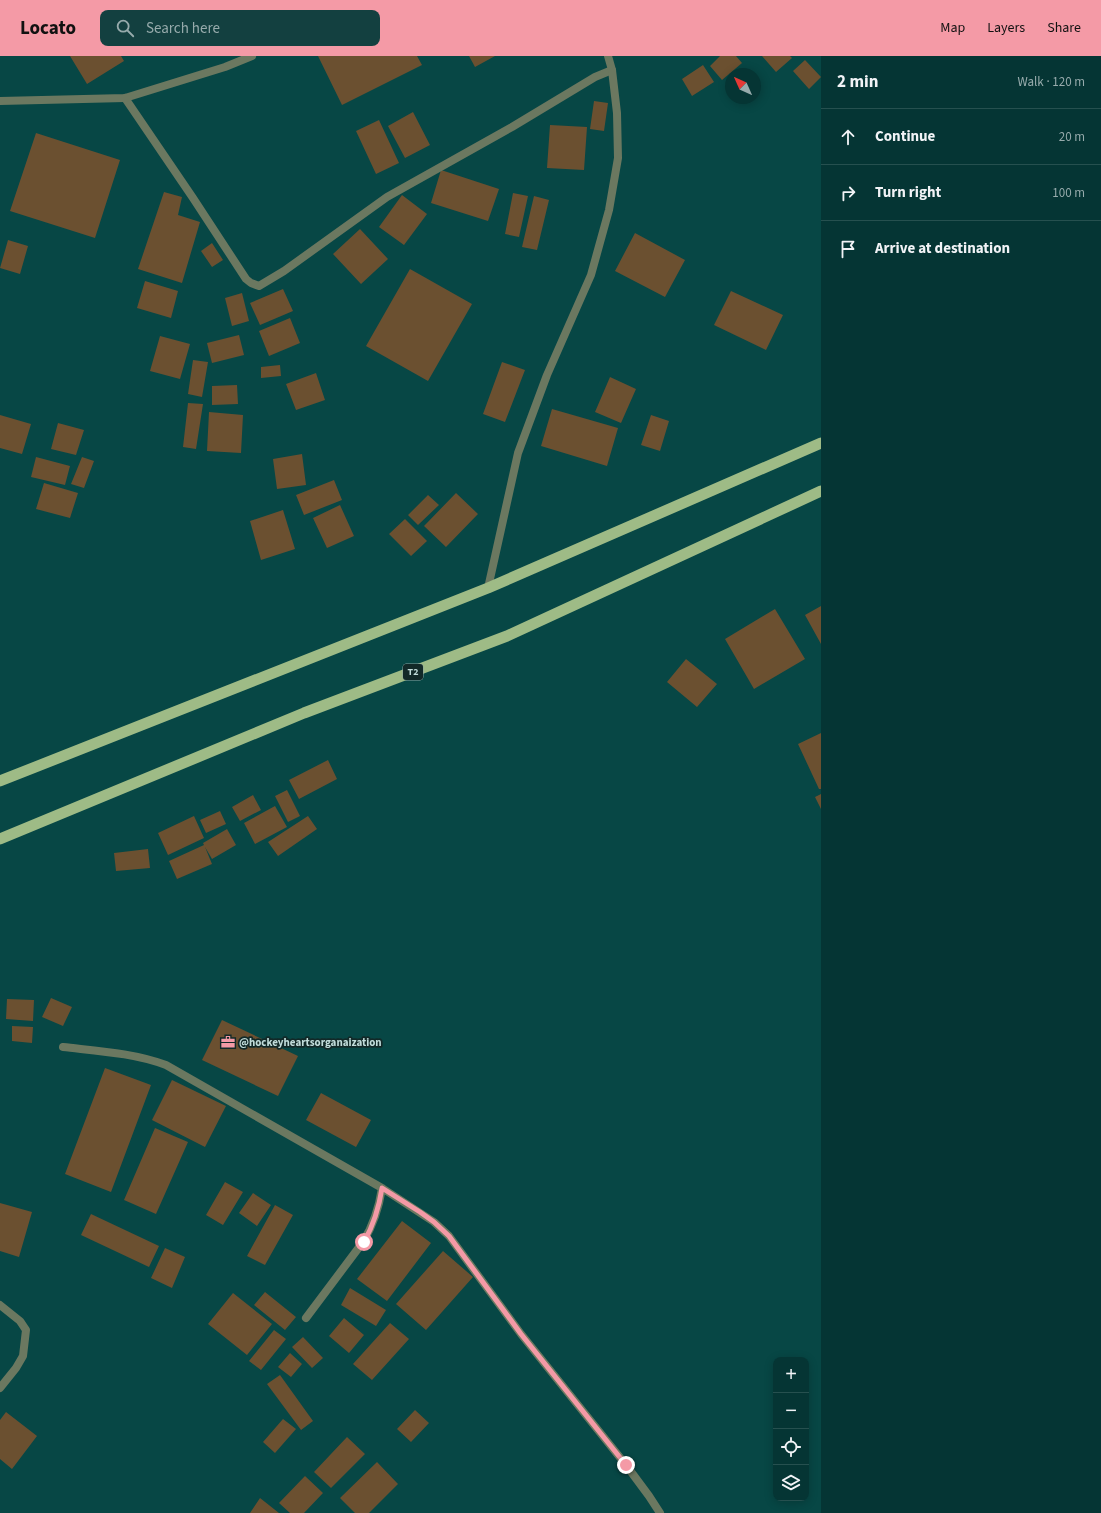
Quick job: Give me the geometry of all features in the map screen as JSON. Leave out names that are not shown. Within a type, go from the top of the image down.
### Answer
[{"type":"highway","points":[[0,781],[488,588],[821,444]]},
{"type":"highway","name":"T2","points":[[0,839],[304,714],[507,636],[821,491]]},
{"type":"street","points":[[0,101],[125,98],[225,67],[252,56]]},
{"type":"street","points":[[488,588],[518,453],[547,375],[591,275],[609,210],[618,158],[612,70],[608,56]]},
{"type":"street","points":[[125,98],[246,279],[259,286],[284,271],[387,197],[512,127],[595,77],[612,70]]},
{"type":"street","points":[[64,1046],[134,1056],[166,1065],[382,1188],[434,1222],[449,1236],[521,1334],[650,1496],[660,1513]]},
{"type":"street","points":[[306,1318],[364,1242],[380,1206],[382,1188]]},
{"type":"street","points":[[0,1305],[20,1321],[26,1330],[23,1356],[16,1368],[0,1388]]},
{"type":"building","points":[[70,56],[121,56],[124,61],[87,84]]},
{"type":"building","points":[[318,56],[417,56],[422,65],[342,105]]},
{"type":"building","points":[[469,56],[495,56],[475,67]]},
{"type":"building","points":[[720,56],[736,56],[742,63],[736,68],[725,68],[725,77],[722,80],[710,66]]},
{"type":"building","points":[[762,56],[790,56],[792,58],[776,72]]},
{"type":"building","points":[[805,60],[821,77],[809,89],[793,71]]},
{"type":"building","points":[[703,65],[714,82],[692,96],[682,79]]},
{"type":"building","points":[[594,101],[608,103],[604,131],[590,129]]},
{"type":"building","points":[[413,112],[430,145],[405,158],[388,126]]},
{"type":"building","points":[[379,120],[399,163],[376,174],[356,131]]},
{"type":"building","points":[[550,125],[587,127],[584,170],[547,168]]},
{"type":"building","points":[[36,133],[120,160],[95,238],[10,211]]},
{"type":"building","points":[[441,170],[499,189],[488,221],[431,203]]},
{"type":"building","points":[[164,192],[182,197],[178,215],[200,222],[182,283],[138,269]]},
{"type":"building","points":[[513,193],[528,196],[519,237],[505,234]]},
{"type":"building","points":[[402,195],[427,214],[404,245],[379,227]]},
{"type":"building","points":[[534,196],[549,200],[537,250],[522,247]]},
{"type":"building","points":[[360,229],[388,259],[361,284],[333,254]]},
{"type":"building","points":[[635,233],[685,260],[665,297],[615,271]]},
{"type":"building","points":[[8,240],[28,246],[20,274],[0,268]]},
{"type":"building","points":[[212,243],[223,260],[212,267],[201,251]]},
{"type":"building","points":[[410,269],[472,304],[428,381],[366,346]]},
{"type":"building","points":[[145,281],[178,291],[171,318],[137,308]]},
{"type":"building","points":[[283,289],[293,311],[260,325],[250,303]]},
{"type":"building","points":[[731,291],[783,315],[766,350],[714,325]]},
{"type":"building","points":[[242,293],[249,321],[232,326],[225,298]]},
{"type":"building","points":[[290,318],[300,343],[269,356],[259,331]]},
{"type":"building","points":[[239,335],[244,355],[212,363],[207,343]]},
{"type":"building","points":[[160,336],[190,344],[180,379],[150,371]]},
{"type":"building","points":[[193,360],[208,362],[202,397],[188,394]]},
{"type":"building","points":[[502,362],[525,370],[505,422],[483,414]]},
{"type":"building","points":[[280,365],[281,376],[261,378],[261,367]]},
{"type":"building","points":[[316,373],[325,400],[296,410],[286,384]]},
{"type":"building","points":[[610,377],[636,389],[621,423],[595,412]]},
{"type":"building","points":[[237,385],[238,404],[212,405],[212,386]]},
{"type":"building","points":[[188,403],[203,404],[196,449],[183,447]]},
{"type":"building","points":[[552,409],[618,428],[607,466],[541,446]]},
{"type":"building","points":[[209,412],[243,415],[241,453],[207,451]]},
{"type":"building","points":[[0,415],[31,424],[22,454],[0,448]]},
{"type":"building","points":[[651,415],[669,421],[660,451],[641,445]]},
{"type":"building","points":[[58,423],[84,430],[76,455],[51,449]]},
{"type":"building","points":[[302,454],[306,485],[277,489],[273,459]]},
{"type":"building","points":[[36,457],[70,466],[65,485],[31,477]]},
{"type":"building","points":[[82,457],[94,461],[84,488],[71,484]]},
{"type":"building","points":[[334,480],[342,500],[304,515],[296,495]]},
{"type":"building","points":[[44,483],[78,493],[70,518],[36,509]]},
{"type":"building","points":[[456,493],[478,514],[446,547],[424,526]]},
{"type":"building","points":[[428,495],[439,505],[418,525],[408,515]]},
{"type":"building","points":[[340,505],[354,536],[327,548],[313,518]]},
{"type":"building","points":[[283,510],[295,549],[261,560],[250,521]]},
{"type":"building","points":[[405,519],[427,541],[411,556],[389,534]]},
{"type":"building","points":[[821,606],[821,644],[805,615]]},
{"type":"building","points":[[775,609],[805,659],[754,689],[725,639]]},
{"type":"building","points":[[686,659],[717,684],[697,707],[667,682]]},
{"type":"building","points":[[821,733],[821,789],[819,789],[798,744]]},
{"type":"building","points":[[328,760],[337,779],[299,799],[289,780]]},
{"type":"building","points":[[287,790],[300,816],[288,822],[275,796]]},
{"type":"building","points":[[821,794],[821,809],[815,797]]},
{"type":"building","points":[[253,795],[261,810],[240,821],[232,807]]},
{"type":"building","points":[[275,806],[287,827],[255,844],[244,823]]},
{"type":"building","points":[[220,811],[226,824],[206,833],[200,820]]},
{"type":"building","points":[[194,816],[204,838],[168,855],[158,833]]},
{"type":"building","points":[[308,816],[317,829],[278,856],[268,842]]},
{"type":"building","points":[[227,829],[236,845],[212,859],[205,847],[212,864],[177,879],[169,861],[204,845],[203,843]]},
{"type":"building","points":[[148,849],[150,868],[116,871],[114,853]]},
{"type":"building","points":[[51,998],[72,1007],[63,1026],[42,1017]]},
{"type":"building","points":[[7,999],[34,1000],[33,1021],[6,1019]]},
{"type":"building","points":[[222,1020],[298,1056],[278,1096],[202,1060]]},
{"type":"building","points":[[12,1026],[33,1027],[32,1043],[12,1041]]},
{"type":"building","points":[[105,1068],[151,1085],[111,1192],[65,1174]]},
{"type":"building","points":[[172,1080],[226,1106],[205,1147],[152,1120]]},
{"type":"building","points":[[321,1093],[371,1120],[356,1147],[306,1120]]},
{"type":"building","points":[[155,1128],[188,1142],[156,1214],[124,1200]]},
{"type":"building","points":[[225,1182],[243,1192],[223,1225],[206,1215]]},
{"type":"building","points":[[253,1193],[271,1205],[257,1226],[239,1213]]},
{"type":"building","points":[[0,1203],[32,1212],[19,1257],[0,1251]]},
{"type":"building","points":[[275,1205],[293,1215],[265,1265],[247,1256]]},
{"type":"building","points":[[91,1214],[159,1246],[149,1267],[81,1235]]},
{"type":"building","points":[[402,1221],[431,1243],[387,1301],[357,1279]]},
{"type":"building","points":[[165,1248],[185,1257],[172,1288],[151,1278]]},
{"type":"building","points":[[443,1251],[473,1277],[426,1330],[396,1304]]},
{"type":"building","points":[[350,1288],[386,1310],[376,1326],[341,1305]]},
{"type":"building","points":[[265,1292],[296,1317],[285,1330],[254,1305]]},
{"type":"building","points":[[233,1293],[272,1324],[247,1355],[208,1324]]},
{"type":"building","points":[[344,1318],[364,1335],[349,1353],[329,1336]]},
{"type":"building","points":[[390,1323],[409,1339],[372,1380],[353,1364]]},
{"type":"building","points":[[274,1330],[286,1339],[261,1370],[249,1361]]},
{"type":"building","points":[[303,1337],[323,1358],[312,1368],[292,1347]]},
{"type":"building","points":[[290,1353],[302,1364],[291,1377],[278,1367]]},
{"type":"building","points":[[280,1375],[313,1421],[301,1430],[267,1384]]},
{"type":"building","points":[[415,1410],[429,1423],[411,1442],[397,1429]]},
{"type":"building","points":[[6,1412],[37,1436],[12,1469],[0,1459],[0,1420]]},
{"type":"building","points":[[283,1419],[296,1429],[275,1453],[263,1442]]},
{"type":"building","points":[[347,1437],[365,1454],[331,1488],[314,1472]]},
{"type":"building","points":[[377,1462],[398,1484],[369,1513],[355,1513],[340,1498]]},
{"type":"building","points":[[305,1476],[323,1493],[304,1513],[290,1513],[279,1503]]},
{"type":"building","points":[[260,1498],[279,1513],[250,1513]]},
{"type":"place","name":"@hockeyheartsorganaization","points":[[228,1042]]},
{"type":"route","points":[[364,1242],[376,1218],[380,1206],[382,1188],[434,1222],[449,1236],[521,1334],[626,1465]]}]
